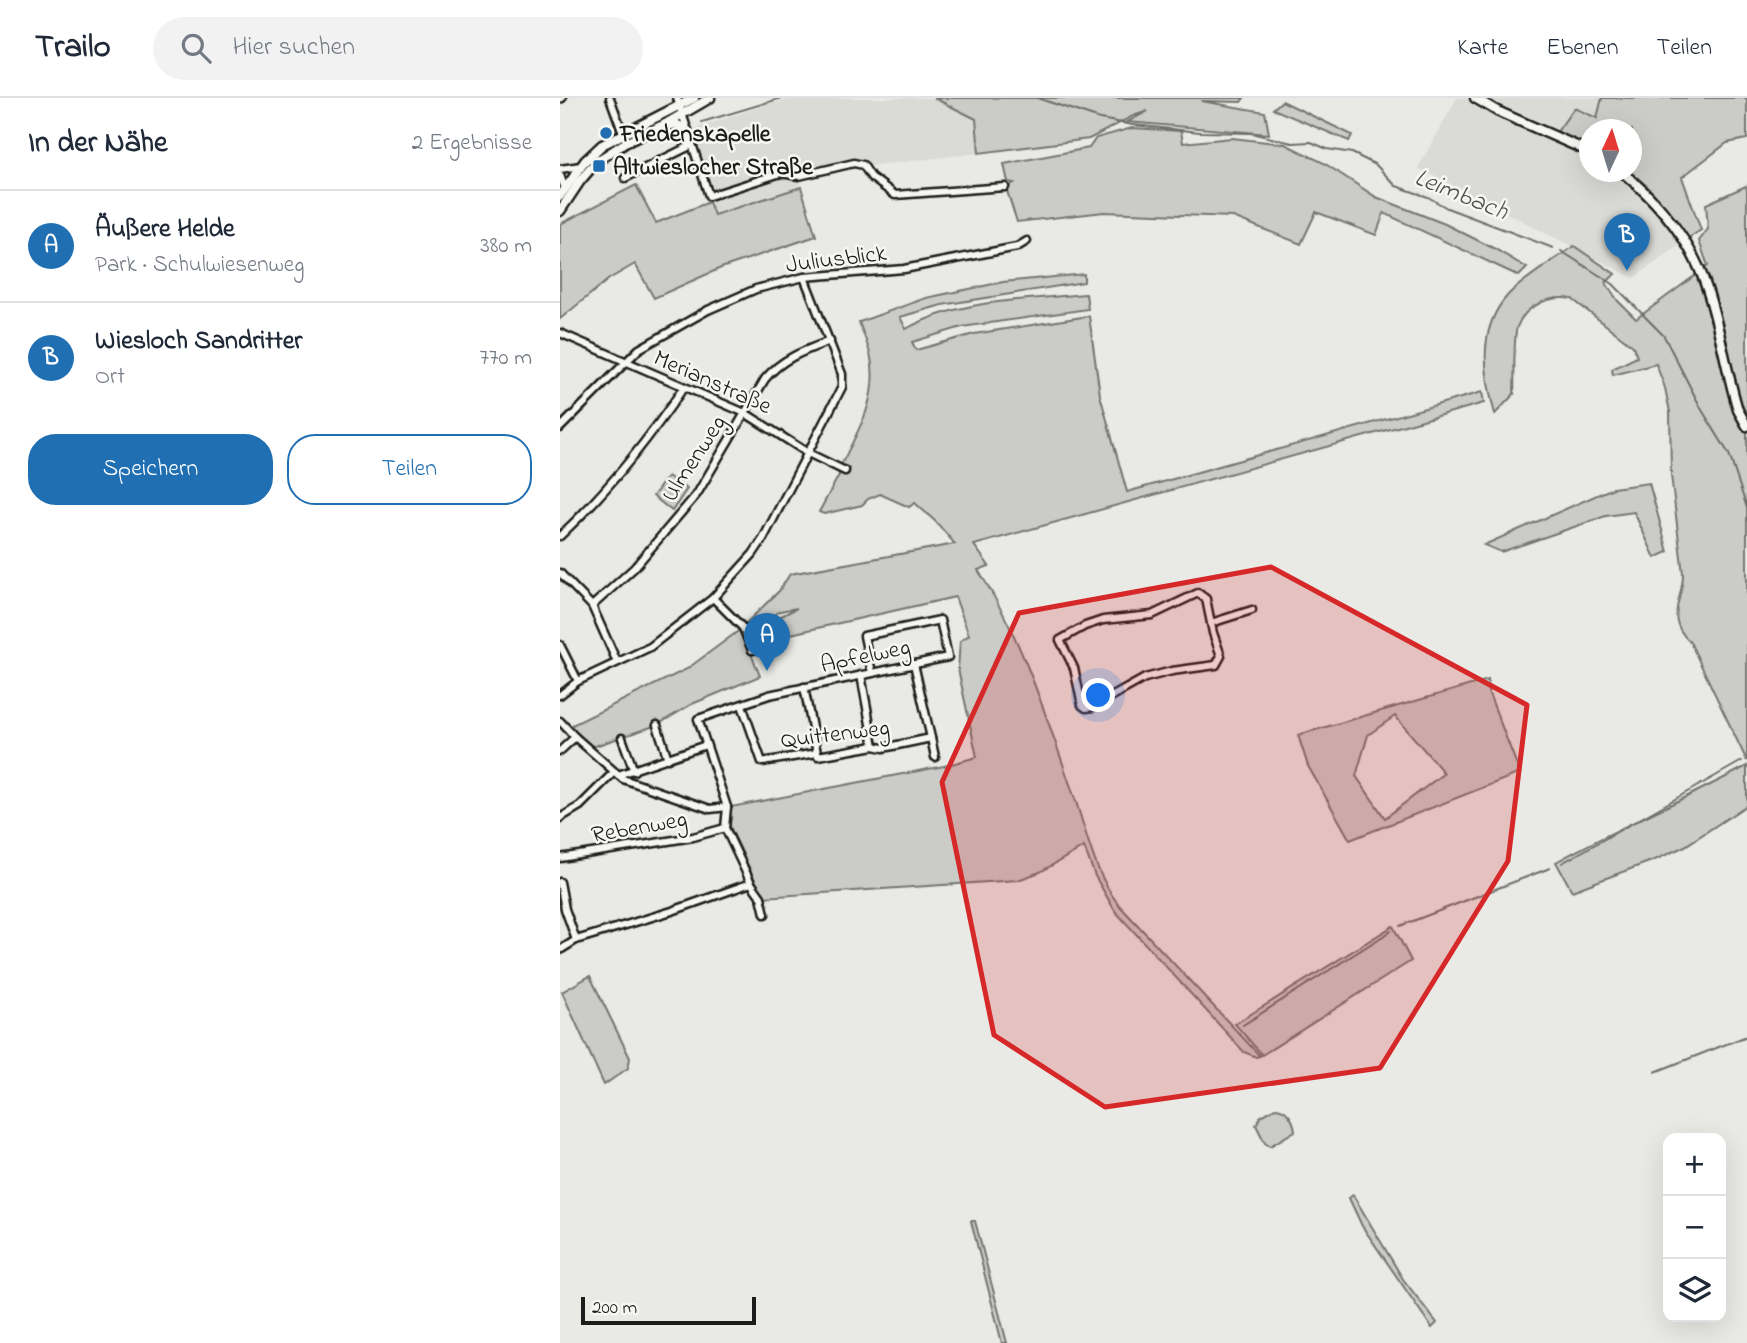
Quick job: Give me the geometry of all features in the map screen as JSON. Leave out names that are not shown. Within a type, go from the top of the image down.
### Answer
[{"type":"main road","points":[[562,193],[593,152],[611,139],[694,98]]},
{"type":"main road","points":[[654,129],[679,106],[710,98]]},
{"type":"main road","points":[[1475,98],[1497,111],[1579,147]]},
{"type":"main road","points":[[560,211],[597,161],[619,146],[654,129],[676,124],[687,130]]},
{"type":"main road","points":[[1633,182],[1658,205],[1695,261],[1706,286],[1738,410],[1747,426]]},
{"type":"street","points":[[610,98],[621,128]]},
{"type":"street","points":[[679,106],[709,196],[781,173],[799,176],[854,163],[863,165],[871,177],[895,195],[1005,187]]},
{"type":"street","points":[[625,178],[692,145]]},
{"type":"street","points":[[560,169],[581,166]]},
{"type":"street","points":[[560,175],[564,181],[562,193]]},
{"type":"street","name":"Juliusblick","points":[[560,428],[639,349],[708,310],[756,289],[804,277],[904,269],[1017,247],[1027,241]]},
{"type":"street","points":[[560,695],[578,681],[650,647],[713,598],[763,539],[842,387],[842,374],[804,277]]},
{"type":"street","name":"Merianstraße","points":[[560,333],[624,363],[745,413],[808,453],[845,471]]},
{"type":"street","name":"Ulmenweg","points":[[592,606],[634,568],[697,494],[774,368],[804,351],[830,341]]},
{"type":"street","points":[[560,536],[617,474],[684,387]]},
{"type":"street","points":[[560,573],[592,606],[617,662]]},
{"type":"street","points":[[1198,593],[1206,599],[1211,623],[1221,656],[1216,665],[1145,678],[1093,707],[1086,708],[1082,705],[1074,668],[1060,640],[1103,620],[1152,615],[1198,593]]},
{"type":"street","points":[[713,598],[743,628],[751,650],[767,647]]},
{"type":"street","points":[[1211,623],[1252,610]]},
{"type":"street","name":"Apfelweg","points":[[724,828],[727,807],[698,719],[769,695],[948,657],[940,620],[864,636],[872,673]]},
{"type":"street","points":[[560,645],[578,681]]},
{"type":"street","name":"Quittenweg","points":[[914,664],[935,758]]},
{"type":"street","points":[[861,675],[874,746]]},
{"type":"street","points":[[804,687],[817,752]]},
{"type":"street","name":"Quittenweg","points":[[742,705],[762,762],[817,752],[818,756],[874,746],[883,748],[931,738]]},
{"type":"street","points":[[560,721],[616,774],[710,809],[727,807]]},
{"type":"street","points":[[657,725],[668,759]]},
{"type":"street","points":[[560,751],[575,737]]},
{"type":"street","points":[[622,738],[634,771]]},
{"type":"street","points":[[560,818],[580,806],[616,774],[634,771],[706,746]]},
{"type":"street","points":[[724,828],[751,883],[761,897],[765,914]]},
{"type":"street","name":"Rebenweg","points":[[560,858],[692,837],[724,828]]},
{"type":"street","points":[[560,882],[576,940]]},
{"type":"street","points":[[560,950],[576,940],[672,911],[751,883]]},
{"type":"highlighted area","points":[[1271,567],[1527,705],[1508,861],[1380,1068],[1105,1107],[994,1035],[942,782],[1019,613]]},
{"type":"shaded area","points":[[799,98],[934,98],[976,119],[979,153],[868,166],[858,159],[826,165],[798,173],[801,187],[714,215],[709,202],[712,191],[691,130],[771,103]]},
{"type":"shaded area","points":[[934,98],[1244,98],[1241,102],[1201,101],[1265,112],[1269,134],[1127,122],[1148,111],[1089,139],[979,153],[976,119]]},
{"type":"shaded area","points":[[1457,98],[1464,98],[1496,116],[1579,154],[1579,182],[1623,182],[1629,186],[1656,209],[1681,244],[1634,278],[1418,168]]},
{"type":"shaded area","points":[[1484,98],[1602,98],[1597,118],[1574,108],[1557,132],[1499,108]]},
{"type":"shaded area","points":[[1602,98],[1747,98],[1747,139],[1727,143],[1682,177],[1701,230],[1687,239],[1647,186],[1641,182],[1642,119],[1579,119],[1579,143],[1557,132],[1574,108],[1597,118]]},
{"type":"shaded area","points":[[1282,101],[1352,135],[1349,141],[1273,109]]},
{"type":"shaded area","points":[[1132,128],[1181,131],[1183,143],[1232,138],[1285,144],[1324,163],[1376,197],[1445,224],[1527,268],[1519,276],[1384,213],[1376,235],[1316,212],[1301,244],[1233,217],[1104,212],[1017,222],[1006,188],[1014,183],[1008,182],[1004,164],[1089,148],[1096,138]]},
{"type":"shaded area","points":[[636,185],[656,223],[709,202],[714,215],[801,187],[816,236],[721,268],[654,298],[635,264],[609,279],[560,319],[560,224]]},
{"type":"shaded area","points":[[1746,186],[1747,761],[1676,617],[1683,574],[1671,475],[1670,412],[1656,364],[1613,375],[1612,369],[1637,357],[1633,346],[1572,299],[1564,298],[1540,303],[1521,319],[1516,333],[1514,394],[1495,414],[1486,368],[1487,337],[1491,322],[1508,295],[1530,276],[1574,246],[1615,274],[1606,283],[1618,301],[1636,319],[1708,266],[1699,241],[1708,229],[1706,204]]},
{"type":"shaded area","points":[[1084,274],[1084,282],[942,305],[900,317],[906,329],[927,319],[971,306],[1086,294],[1088,309],[962,327],[912,342],[916,350],[974,334],[1089,316],[1100,395],[1127,492],[1482,392],[1484,403],[974,545],[989,566],[978,570],[1008,624],[1033,680],[1092,852],[1110,893],[1260,1056],[1256,1057],[1244,1052],[1115,911],[1095,876],[1084,847],[1040,872],[1018,880],[763,897],[730,827],[731,807],[944,766],[977,757],[958,669],[960,641],[969,635],[955,597],[764,640],[765,644],[755,646],[747,629],[758,628],[797,608],[780,611],[771,617],[745,624],[779,591],[790,574],[955,544],[915,503],[909,507],[880,494],[862,505],[824,514],[819,512],[839,475],[838,471],[864,417],[872,389],[871,358],[859,322],[926,298],[1003,282]]},
{"type":"shaded area","points":[[668,476],[687,489],[672,511],[653,496]]},
{"type":"shaded area","points":[[1649,483],[1668,552],[1655,558],[1634,512],[1606,516],[1501,552],[1484,545],[1613,488]]},
{"type":"shaded area","points":[[741,629],[760,676],[692,704],[657,725],[589,748],[568,727],[687,669]]},
{"type":"shaded area","points":[[1488,680],[1488,691],[1520,773],[1350,840],[1308,766],[1298,735]],"holes":[[[1395,716],[1444,773],[1385,818],[1356,776],[1368,735]]]},
{"type":"shaded area","points":[[1747,766],[1747,805],[1685,846],[1572,891],[1556,862]]},
{"type":"shaded area","points":[[1393,926],[1411,961],[1262,1055],[1235,1024]]},
{"type":"shaded area","points":[[590,976],[630,1058],[628,1068],[604,1085],[562,992]]},
{"type":"shaded area","points":[[1275,1108],[1289,1115],[1295,1131],[1270,1146],[1265,1143],[1256,1125],[1260,1117]]},
{"type":"shaded area","points":[[1353,1195],[1403,1279],[1437,1323],[1432,1328],[1362,1226],[1349,1198]]},
{"type":"shaded area","points":[[971,1221],[975,1221],[1007,1343],[1002,1343]]},
{"type":"waterway","name":"Leimbach","points":[[702,122],[782,98]]},
{"type":"waterway","name":"Leimbach","points":[[1037,98],[1100,119],[1133,125],[1200,132],[1251,133],[1292,143],[1311,142],[1327,149],[1352,153],[1376,165],[1396,186],[1553,248]]},
{"type":"waterway","name":"Leimbach","points":[[1561,251],[1613,284],[1664,336],[1702,410],[1729,454],[1747,508]]},
{"type":"waterway","points":[[1562,863],[1742,761]]},
{"type":"waterway","points":[[1400,926],[1550,868]]},
{"type":"waterway","points":[[1243,1025],[1391,931]]},
{"type":"waterway","points":[[1655,1072],[1747,1036]]},
{"type":"place","name":"Friedenskapelle","points":[[606,133]]},
{"type":"place","name":"Altwieslocher Straße","points":[[599,166]]},
{"type":"place","name":"Wiesloch Sandritter","points":[[1627,271]]},
{"type":"place","name":"Äußere Helde","points":[[767,671]]}]
